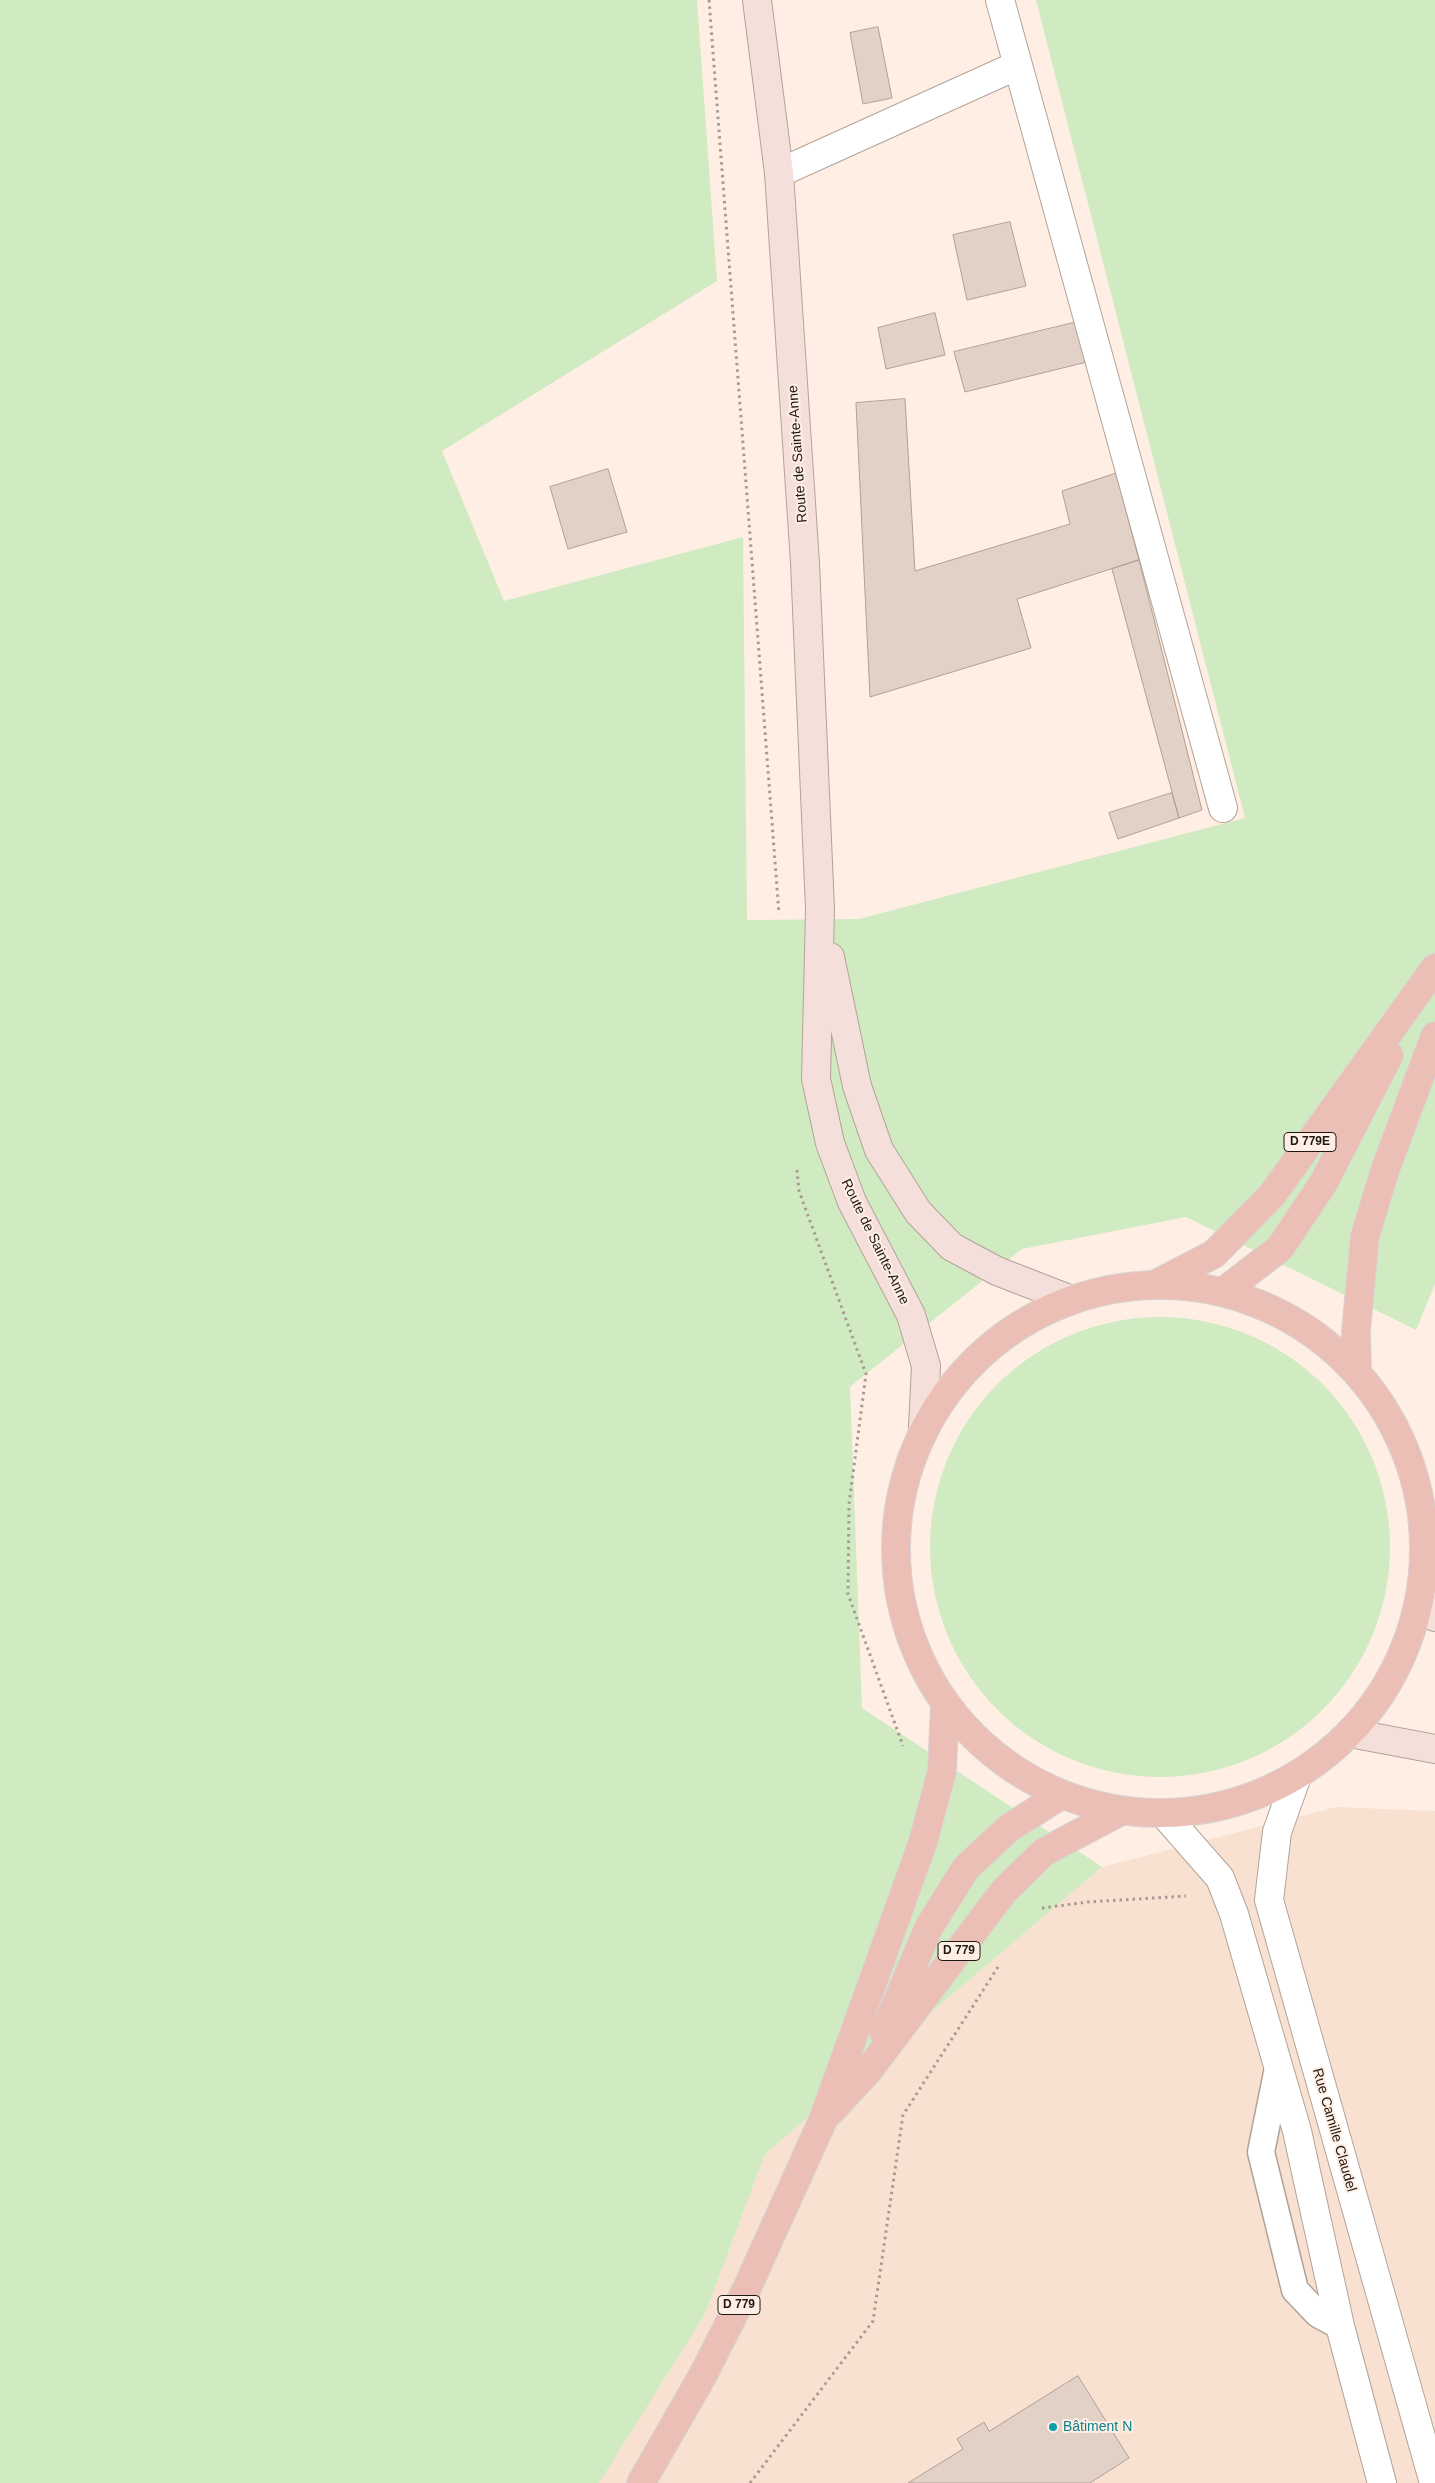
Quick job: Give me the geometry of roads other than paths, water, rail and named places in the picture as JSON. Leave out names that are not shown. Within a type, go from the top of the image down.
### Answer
[{"type":"main road","name":"Route de Sainte-Anne","points":[[757,0],[779,172],[805,564],[820,909],[816,1079],[830,1143],[852,1202],[911,1315],[926,1366],[923,1427]]},
{"type":"main road","name":"Route de Sainte-Anne","points":[[820,909],[856,1086],[879,1150],[918,1212],[952,1247],[997,1271],[1069,1299]]},
{"type":"main road","name":"D 779E","points":[[1156,1284],[1214,1254],[1272,1194],[1431,974]]},
{"type":"main road","name":"D 779E","points":[[1223,1292],[1280,1248],[1324,1182],[1431,974]]},
{"type":"main road","points":[[1357,1373],[1356,1331],[1365,1236],[1385,1170],[1435,1036]]},
{"type":"main road","points":[[1156,1284],[1223,1292],[1273,1310],[1318,1338],[1357,1373],[1386,1412],[1410,1464],[1420,1501],[1428,1607],[1382,1692],[1350,1733],[1326,1756],[1297,1776],[1233,1804],[1163,1814],[1121,1811],[1061,1795],[997,1758],[946,1705],[911,1640],[894,1569],[899,1496],[923,1427],[960,1373],[1010,1329],[1069,1299],[1112,1288],[1156,1284]]},
{"type":"main road","name":"D 779","points":[[641,2483],[703,2375],[747,2288],[823,2120],[923,1842],[942,1771],[946,1705]]},
{"type":"main road","points":[[1350,1733],[1435,1749]]},
{"type":"main road","name":"D 779","points":[[868,2072],[929,1927],[966,1868],[1009,1828],[1061,1795]]},
{"type":"main road","name":"D 779","points":[[823,2120],[868,2072],[1004,1890],[1044,1852],[1121,1811]]},
{"type":"street","points":[[1000,0],[1223,808]]},
{"type":"street","points":[[779,172],[1018,65]]},
{"type":"street","name":"Rue Camille Claudel","points":[[1297,1776],[1277,1832],[1269,1900],[1434,2483]]},
{"type":"street","points":[[1163,1814],[1220,1878],[1234,1914],[1297,2132],[1340,2326],[1382,2483]]},
{"type":"lane","points":[[1278,2068],[1261,2152],[1295,2290],[1318,2314],[1340,2326]]},
{"type":"place","name":"Bâtiment N","points":[[1053,2427]]}]
